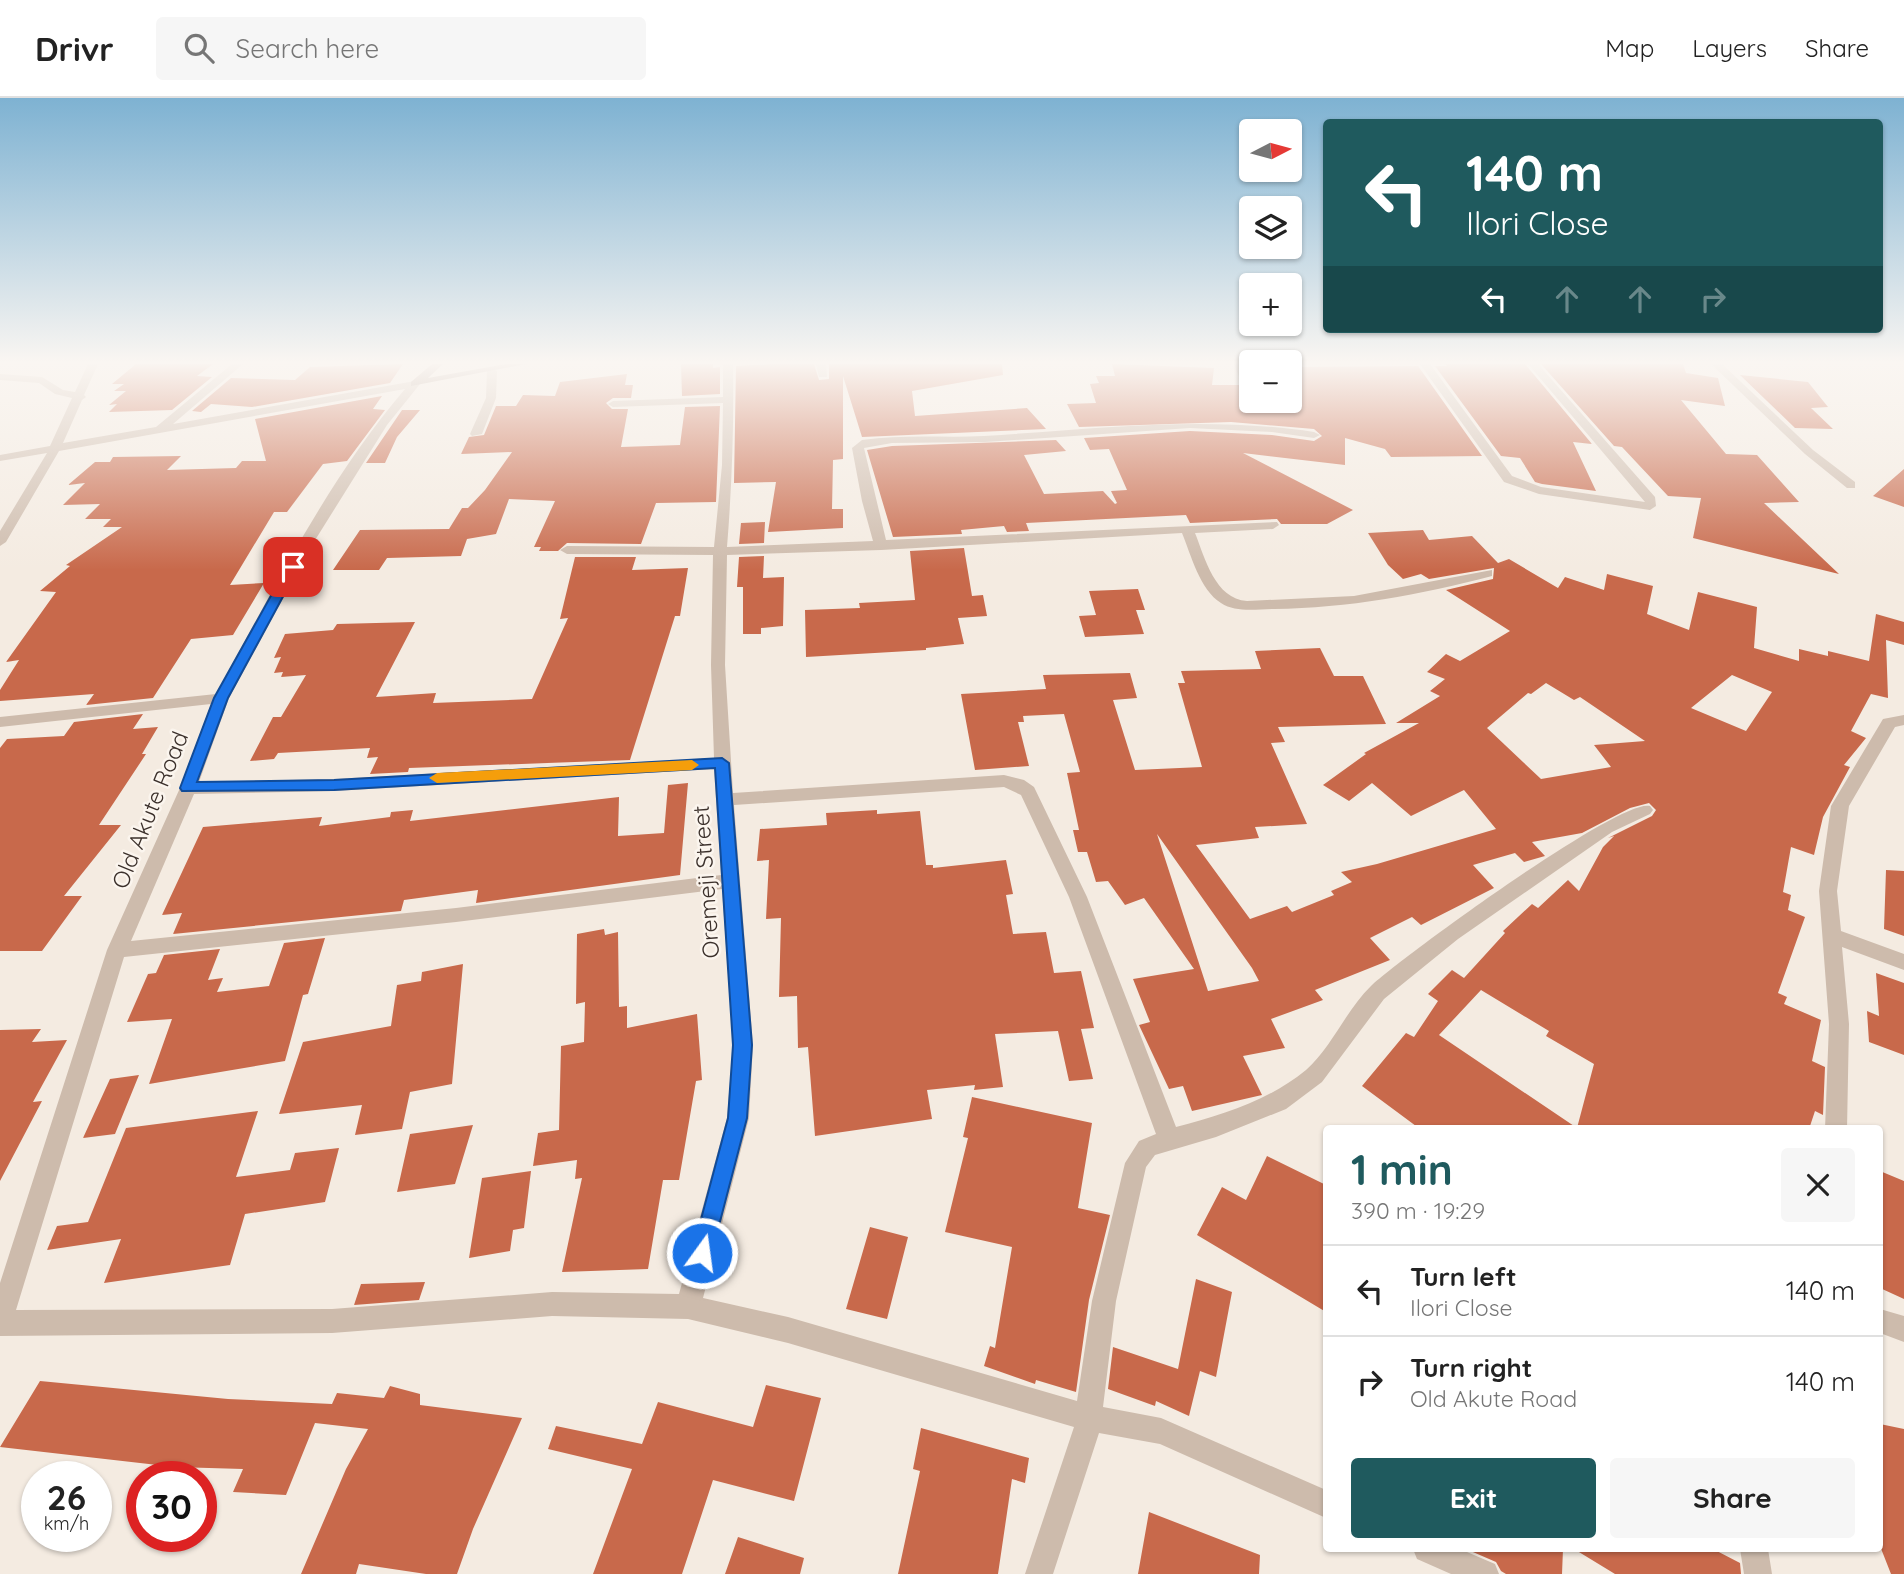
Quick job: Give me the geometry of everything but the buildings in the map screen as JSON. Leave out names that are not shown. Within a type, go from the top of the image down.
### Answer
[{"type":"street","points":[[0,542],[63,433]]},
{"type":"street","points":[[0,458],[145,433]]},
{"type":"street","name":"Old Akute Road","points":[[0,1322],[117,950],[188,788],[221,698],[332,500],[376,433]]},
{"type":"street","name":"Oremeji Street","points":[[688,1307],[737,1118],[743,1045],[724,800],[718,665],[720,551],[728,433]]},
{"type":"street","points":[[881,546],[860,467],[858,449],[862,443],[984,439],[1037,433]]},
{"type":"street","points":[[1301,433],[1314,435]]},
{"type":"street","points":[[1474,433],[1508,479],[1539,490],[1650,506],[1651,500],[1631,473],[1595,433]]},
{"type":"street","points":[[1789,433],[1851,485]]},
{"type":"street","points":[[567,550],[720,551],[881,546],[1273,525]]},
{"type":"street","points":[[1187,530],[1218,594],[1227,602],[1243,605],[1321,605],[1417,592],[1487,573]]},
{"type":"street","points":[[0,722],[221,698]]},
{"type":"street","points":[[1836,1125],[1839,1024],[1829,935],[1828,891],[1840,806],[1889,723],[1904,720]]},
{"type":"street","points":[[188,788],[334,785],[722,763]]},
{"type":"street","points":[[724,800],[1004,781],[1018,784],[1028,791],[1078,897],[1169,1139]]},
{"type":"street","points":[[1039,1574],[1090,1418],[1091,1384],[1104,1301],[1133,1172],[1147,1148],[1169,1139],[1216,1127],[1278,1102],[1315,1075],[1377,993],[1388,984],[1451,934],[1606,828],[1644,810]]},
{"type":"street","points":[[117,950],[456,915],[730,881]]},
{"type":"street","points":[[1829,935],[1904,962]]},
{"type":"street","points":[[0,1322],[332,1321],[552,1304],[688,1307],[788,1330],[1090,1418],[1161,1431],[1323,1503]]},
{"type":"street","points":[[1883,1322],[1904,1329]]},
{"type":"street","points":[[1434,1552],[1485,1574]]},
{"type":"street","points":[[1754,1552],[1758,1574]]},
{"type":"slow traffic","points":[[437,778],[587,773],[692,765]]},
{"type":"route","points":[[293,567],[221,698],[188,788],[334,785],[468,776],[587,773],[722,763],[743,1045],[737,1118],[702,1253]]}]
